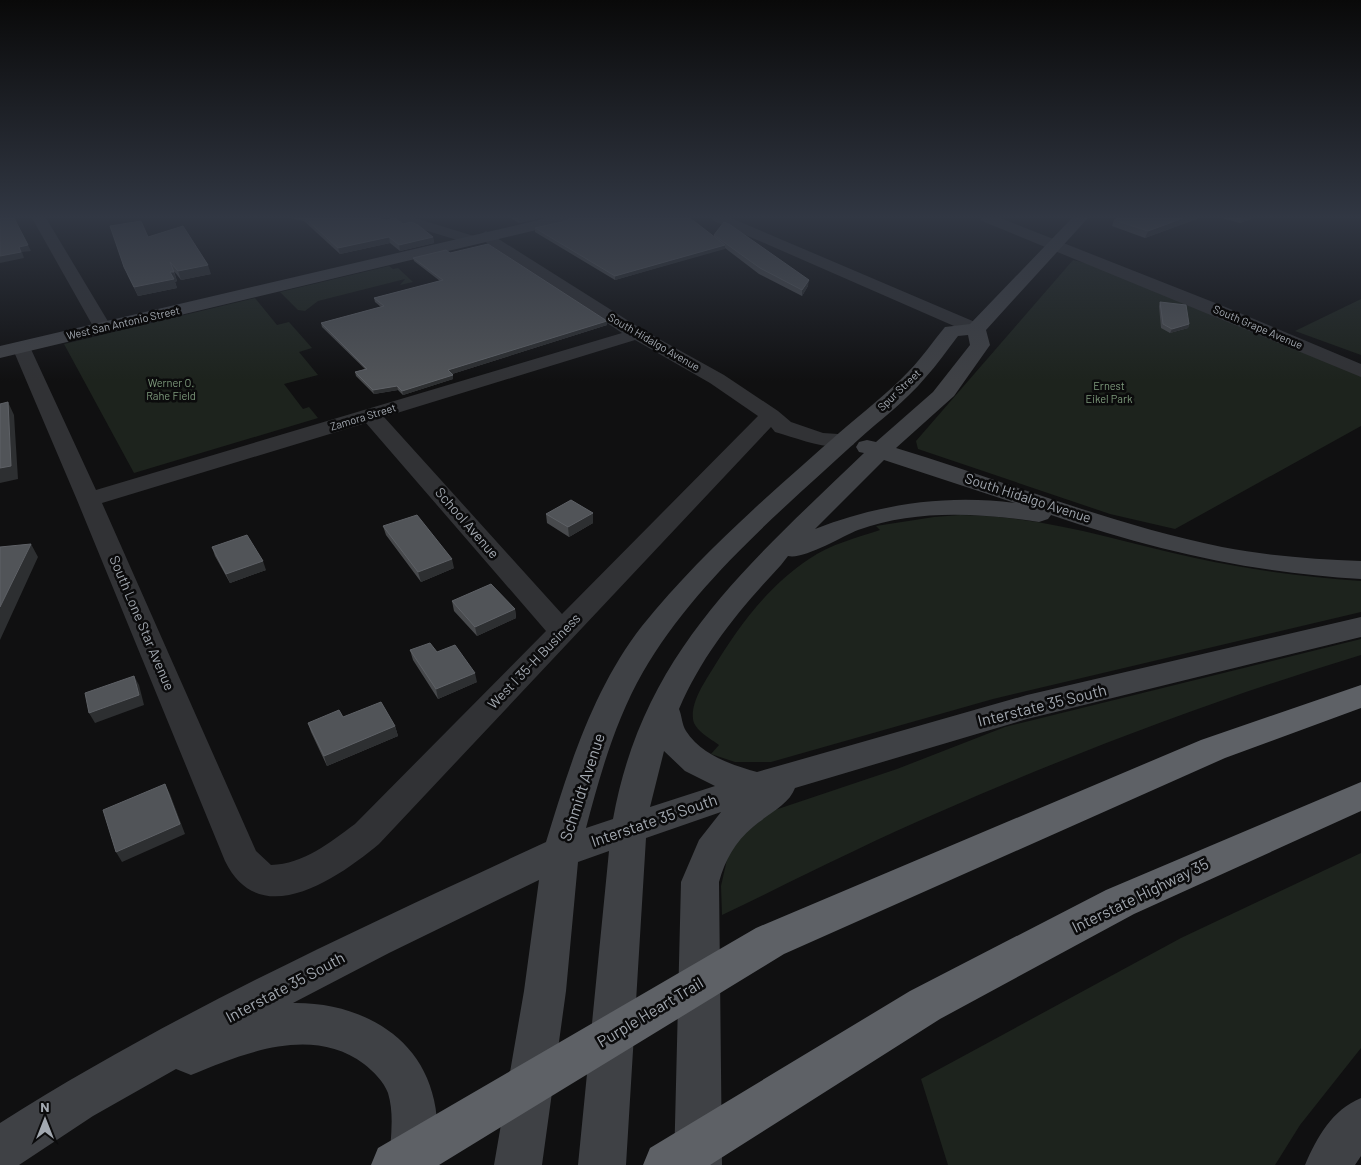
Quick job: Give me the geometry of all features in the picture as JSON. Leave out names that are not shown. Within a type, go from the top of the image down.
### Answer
[{"type":"highway","name":"Purple Heart Trail","points":[[395,1165],[770,940],[1213,749],[1361,696]]},
{"type":"highway","name":"Interstate Highway 35","points":[[667,1165],[926,1005],[1120,902],[1361,796]]},
{"type":"main road","name":"West San Antonio Street","points":[[10,349],[335,272]]},
{"type":"main road","points":[[602,1165],[632,803],[643,765],[675,686],[710,628],[748,584],[881,451],[942,395],[980,345],[976,329],[1028,272]]},
{"type":"main road","name":"Spur Street","points":[[845,440],[917,375],[952,331],[976,329]]},
{"type":"main road","name":"South Hidalgo Avenue","points":[[845,440],[1124,529]]},
{"type":"main road","name":"Schmidt Avenue","points":[[518,1165],[545,992],[561,852],[586,765],[603,722],[628,671],[652,634],[707,569],[755,521],[845,440]]},
{"type":"main road","points":[[748,584],[819,535],[860,521],[935,508],[1032,513],[1124,529],[1219,554],[1254,561],[1361,570]]},
{"type":"main road","name":"Interstate 35 South","points":[[0,1150],[77,1100],[263,997],[375,940],[561,852],[757,786],[1027,707],[1361,626]]},
{"type":"main road","points":[[664,710],[668,734],[686,755],[717,773],[757,786]]},
{"type":"main road","points":[[698,1165],[698,907],[700,882],[705,864],[716,843],[730,825],[748,808],[803,773]]},
{"type":"main road","points":[[77,1100],[215,1042],[273,1026],[319,1024],[350,1032],[382,1050],[402,1073],[411,1094],[413,1165]]},
{"type":"main road","points":[[1329,1165],[1343,1142],[1361,1121]]},
{"type":"street","points":[[71,272],[103,328]]},
{"type":"street","name":"South Hidalgo Avenue","points":[[536,272],[637,334],[717,379],[772,415],[783,427],[821,439],[845,440]]},
{"type":"street","points":[[844,272],[976,329]]},
{"type":"street","name":"South Grape Avenue","points":[[1125,272],[1361,371]]},
{"type":"street","name":"Zamora Street","points":[[89,500],[637,334]]},
{"type":"street","name":"South Lone Star Avenue","points":[[10,349],[89,500],[243,861],[248,870],[256,876],[278,881]]},
{"type":"street","name":"School Avenue","points":[[371,415],[562,632]]},
{"type":"street","name":"West I 35-H Business","points":[[278,881],[309,873],[346,850],[367,834],[772,415]]},
{"type":"green space","points":[[362,272],[403,272],[413,282],[400,285],[405,279],[318,301],[305,311],[298,310],[280,292]]},
{"type":"green space","name":"Ernest Eikel Park","points":[[1062,272],[1117,272],[1361,375],[1361,426],[1175,529],[1110,514],[918,449],[916,441]]},
{"type":"green space","name":"Werner O. Rahe Field","points":[[255,298],[277,325],[289,322],[312,348],[299,352],[318,375],[284,384],[303,409],[309,407],[318,418],[134,473],[64,344]]},
{"type":"green space","points":[[1361,299],[1361,355],[1295,331]]},
{"type":"green space","points":[[960,515],[991,516],[1050,524],[1216,562],[1298,575],[1361,581],[1361,612],[993,699],[771,762],[735,762],[711,754],[719,745],[703,734],[694,723],[693,713],[696,699],[732,638],[754,609],[780,582],[809,559],[826,549],[880,530],[876,526]]},
{"type":"green space","points":[[1361,639],[1361,655],[1202,707],[1046,767],[888,835],[722,915],[721,886],[728,855],[737,840],[772,811],[897,769],[1005,727]]},
{"type":"green space","points":[[1361,853],[1361,1048],[1300,1125],[1275,1165],[948,1165],[921,1079],[1181,938]]},
{"type":"building","points":[[127,272],[170,272],[174,279],[134,287]]},
{"type":"building","points":[[433,272],[532,272],[607,321],[448,370],[453,375],[402,391],[397,386],[373,390],[355,372],[367,369],[321,323],[384,306],[374,298],[443,280]]},
{"type":"building","points":[[609,272],[628,272],[615,276]]},
{"type":"building","points":[[768,272],[798,272],[809,280],[802,290]]},
{"type":"building","points":[[1160,302],[1186,305],[1189,324],[1172,329],[1163,324]]},
{"type":"building","points":[[8,402],[11,466],[0,468],[0,404]]},
{"type":"building","points":[[571,500],[593,513],[568,527],[546,514]]},
{"type":"building","points":[[417,515],[452,559],[418,572],[383,526]]},
{"type":"building","points":[[247,535],[263,561],[226,574],[212,547]]},
{"type":"building","points":[[31,544],[0,607],[0,547]]},
{"type":"building","points":[[491,584],[515,609],[475,627],[452,601]]},
{"type":"building","points":[[430,643],[437,652],[455,645],[475,673],[436,689],[410,650]]},
{"type":"building","points":[[134,676],[139,695],[89,713],[85,693]]},
{"type":"building","points":[[381,702],[395,726],[324,756],[308,723],[339,710],[343,717]]},
{"type":"building","points":[[165,784],[180,824],[116,852],[103,810]]}]
